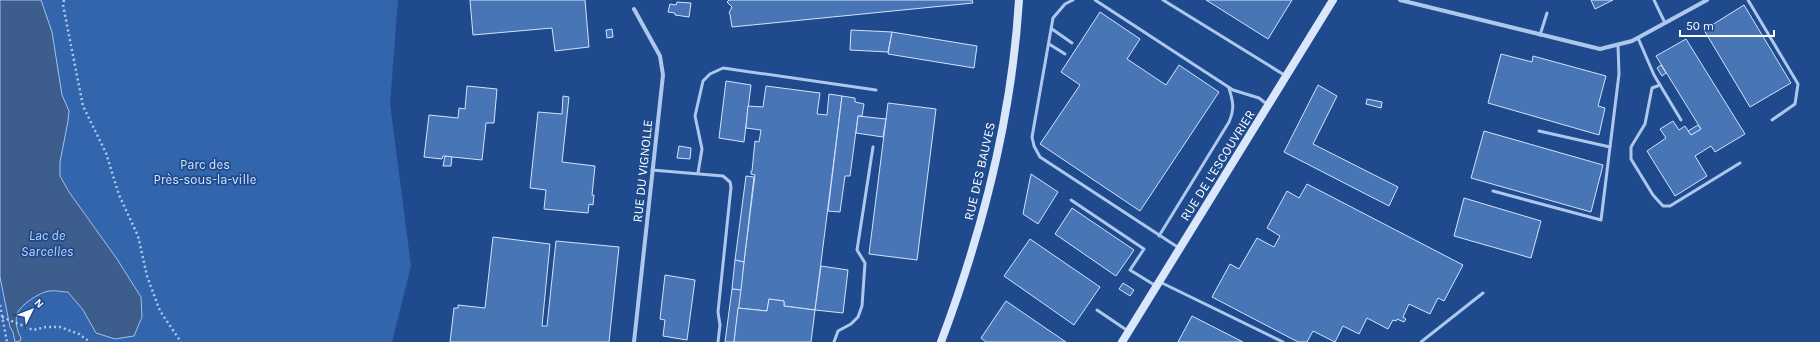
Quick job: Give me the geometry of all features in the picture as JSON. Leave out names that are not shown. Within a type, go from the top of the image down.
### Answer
[{"type":"street","name":"RUE DES BAUVES","points":[[941,342],[966,270],[996,158],[1007,100],[1019,0]]},
{"type":"street","points":[[1400,0],[1600,49],[1638,38],[1707,0]]},
{"type":"street","name":"RUE DE L'ESCOUVRIER","points":[[1122,342],[1286,76],[1330,1]]},
{"type":"street","name":"RUE DU VIGNOLLE","points":[[634,9],[660,56],[663,75],[634,342]]},
{"type":"lane","points":[[1073,0],[1065,4],[1053,18],[1032,137],[1034,146],[1040,156],[1061,172],[1179,248]]},
{"type":"lane","points":[[1095,0],[1229,88],[1259,98],[1268,105]]},
{"type":"lane","points":[[1163,0],[1286,76]]},
{"type":"lane","points":[[1654,0],[1665,23]]},
{"type":"lane","points":[[1748,0],[1798,84],[1795,104],[1772,120]]},
{"type":"lane","points":[[1540,35],[1547,13]]},
{"type":"lane","points":[[1052,28],[1072,43]]},
{"type":"lane","points":[[1638,38],[1660,84],[1681,120]]},
{"type":"lane","points":[[1049,44],[1065,54]]},
{"type":"lane","points":[[1494,191],[1601,220],[1619,74],[1618,44]]},
{"type":"lane","points":[[698,173],[702,149],[695,116],[703,81],[718,69],[723,68],[876,90]]},
{"type":"lane","points":[[1660,84],[1652,88],[1645,124],[1631,147],[1631,159],[1653,195],[1663,206],[1670,206],[1740,163]]},
{"type":"lane","points":[[1159,236],[1229,122],[1234,111],[1229,88]]},
{"type":"lane","points":[[1539,132],[1610,147]]},
{"type":"lane","points":[[834,342],[838,332],[851,324],[858,317],[862,306],[865,263],[857,250],[873,147]]},
{"type":"lane","points":[[652,170],[723,176],[730,182],[731,187],[718,312],[720,325],[718,342]]},
{"type":"lane","points":[[1071,200],[1144,249],[1130,270],[1283,342]]},
{"type":"lane","points":[[1421,342],[1483,293]]},
{"type":"lane","points":[[1097,310],[1128,331]]},
{"type":"path","points":[[64,0],[63,5],[83,106],[106,153],[119,194],[138,236],[147,276],[160,310],[181,342]]},
{"type":"path","points":[[0,305],[7,342]]},
{"type":"path","points":[[2,317],[32,330],[46,327],[60,327],[79,334],[90,342]]},
{"type":"green space","name":"Parc des Près-sous-la-ville","points":[[0,0],[398,0],[390,104],[411,266],[392,342],[0,342]]},
{"type":"water","name":"Lac de Sarcelles","points":[[0,0],[41,0],[52,32],[62,95],[69,111],[60,162],[60,176],[69,192],[117,259],[141,297],[142,317],[134,336],[115,339],[96,333],[83,310],[68,292],[51,291],[36,296],[19,310],[16,317],[16,323],[18,333],[21,338],[20,341],[15,342],[13,332],[10,327],[0,277]]},
{"type":"building","points":[[470,0],[585,0],[589,47],[555,51],[552,28],[473,35]]},
{"type":"building","points":[[729,0],[972,0],[973,3],[732,27],[729,13],[732,7],[727,2]]},
{"type":"building","points":[[1206,0],[1292,0],[1268,39]]},
{"type":"building","points":[[1591,0],[1613,0],[1595,9]]},
{"type":"building","points":[[677,2],[691,3],[689,17],[675,15],[675,13],[668,12],[670,4],[676,5]]},
{"type":"building","points":[[1744,5],[1791,83],[1750,107],[1704,30]]},
{"type":"building","points":[[1100,12],[1140,39],[1127,59],[1166,85],[1179,65],[1219,92],[1140,211],[1040,144],[1080,85],[1061,72]]},
{"type":"building","points":[[612,29],[613,37],[607,38],[606,30]]},
{"type":"building","points":[[851,30],[892,32],[888,52],[850,50]]},
{"type":"building","points":[[892,32],[977,46],[974,68],[888,54]]},
{"type":"building","points":[[1686,39],[1745,134],[1715,152],[1711,146],[1695,156],[1707,176],[1675,196],[1647,151],[1666,138],[1660,129],[1673,121],[1679,130],[1685,126],[1691,135],[1701,129],[1656,56]]},
{"type":"building","points":[[1501,54],[1532,62],[1533,56],[1606,76],[1598,106],[1605,108],[1599,135],[1488,103]]},
{"type":"building","points":[[1661,65],[1666,73],[1662,76],[1657,68]]},
{"type":"building","points":[[726,81],[751,85],[744,142],[719,138]]},
{"type":"building","points":[[1318,85],[1337,96],[1313,144],[1398,187],[1389,206],[1284,152]]},
{"type":"building","points":[[467,86],[497,89],[494,123],[486,123],[482,160],[443,156],[442,159],[424,157],[429,115],[458,118],[459,108],[465,109]]},
{"type":"building","points":[[766,86],[820,93],[817,114],[827,115],[829,94],[842,96],[815,310],[784,306],[784,301],[769,299],[767,311],[738,308],[755,175],[751,174],[751,171],[755,141],[759,142],[761,130],[746,128],[748,106],[763,107]]},
{"type":"building","points":[[563,96],[569,97],[562,162],[595,166],[592,195],[594,195],[593,205],[589,204],[588,213],[544,209],[546,190],[530,188],[538,112],[562,114]]},
{"type":"building","points":[[842,96],[855,98],[855,102],[864,104],[862,116],[858,116],[850,176],[845,176],[840,212],[828,211]]},
{"type":"building","points":[[1367,99],[1382,102],[1381,108],[1366,104]]},
{"type":"building","points":[[888,103],[936,109],[917,260],[869,254]]},
{"type":"building","points":[[858,116],[886,119],[883,137],[856,133]]},
{"type":"building","points":[[1698,125],[1701,129],[1691,135],[1688,131]]},
{"type":"building","points":[[1484,131],[1603,165],[1591,212],[1471,178]]},
{"type":"building","points":[[679,146],[691,148],[690,159],[677,158]]},
{"type":"building","points":[[445,156],[452,157],[451,166],[443,166]]},
{"type":"building","points":[[1031,174],[1058,192],[1038,224],[1023,214]]},
{"type":"building","points":[[746,176],[754,177],[744,262],[735,260]]},
{"type":"building","points":[[1307,184],[1463,265],[1444,301],[1438,298],[1430,314],[1409,304],[1403,317],[1406,319],[1404,322],[1397,319],[1396,321],[1393,320],[1388,329],[1367,318],[1359,334],[1343,326],[1335,342],[1313,331],[1307,342],[1298,342],[1212,297],[1230,264],[1239,269],[1257,238],[1274,247],[1280,236],[1267,228],[1287,191],[1299,198]]},
{"type":"building","points":[[1464,198],[1541,221],[1531,258],[1454,236]]},
{"type":"building","points":[[1072,208],[1134,250],[1116,276],[1055,234]]},
{"type":"building","points":[[493,237],[550,244],[542,326],[547,326],[556,241],[619,247],[609,342],[450,342],[454,308],[458,308],[458,305],[485,308]]},
{"type":"building","points":[[1030,239],[1100,287],[1074,325],[1004,276]]},
{"type":"building","points":[[735,260],[744,262],[741,290],[732,289]]},
{"type":"building","points":[[821,266],[848,270],[843,313],[815,310]]},
{"type":"building","points":[[665,275],[695,280],[687,340],[663,336],[665,320],[660,319]]},
{"type":"building","points":[[1123,283],[1134,290],[1130,296],[1119,289]]},
{"type":"building","points":[[732,289],[741,290],[734,342],[725,342]]},
{"type":"building","points":[[769,299],[784,301],[784,306],[815,310],[811,342],[734,342],[738,308],[767,311]]},
{"type":"building","points":[[1006,301],[1066,342],[986,342],[981,338]]},
{"type":"building","points":[[1192,316],[1243,342],[1178,342]]}]
